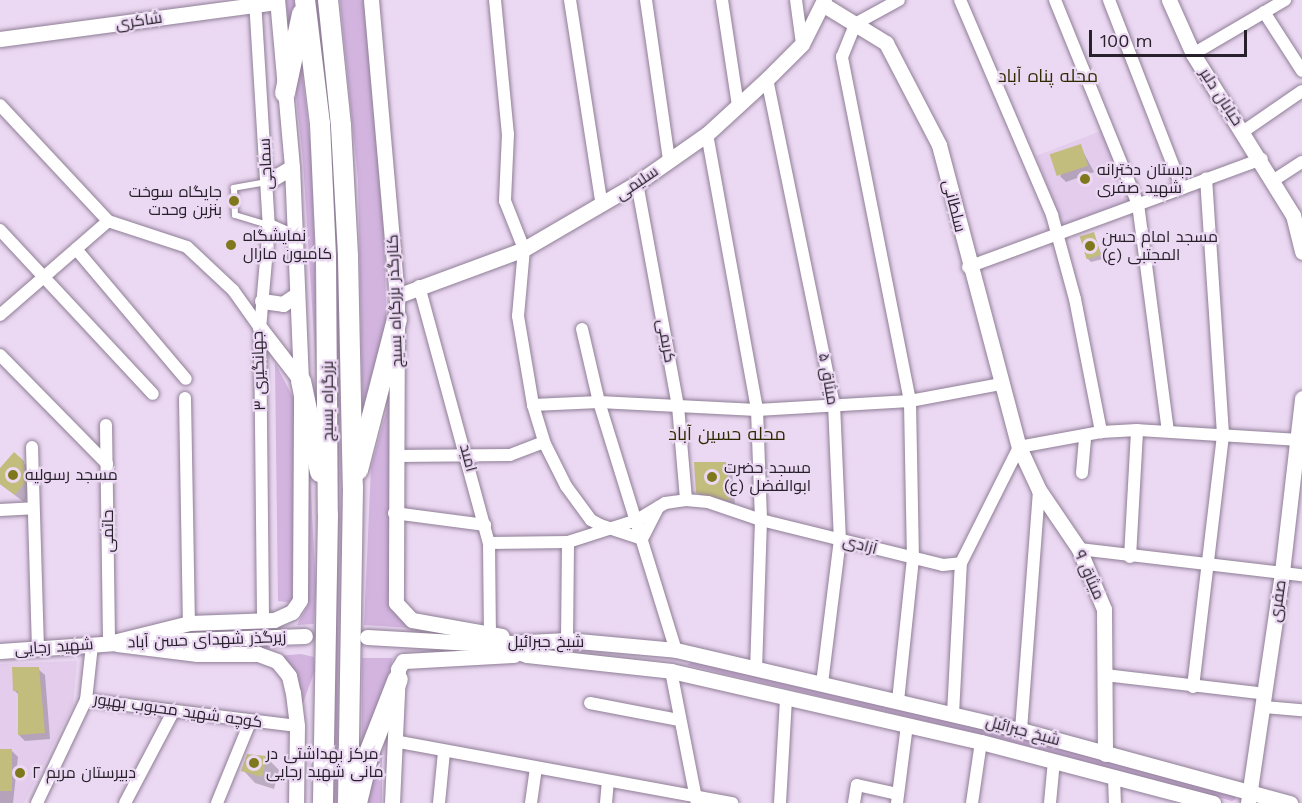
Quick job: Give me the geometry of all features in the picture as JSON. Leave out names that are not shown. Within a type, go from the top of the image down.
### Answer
[{"type":"highway","points":[[285,93],[305,0]]},
{"type":"highway","name":"بزرگراه بسیج","points":[[305,0],[320,124],[326,257],[328,514],[322,803]]},
{"type":"highway","name":"بزرگراه بسیج","points":[[328,0],[341,126],[353,487],[348,803]]},
{"type":"highway","points":[[353,487],[398,319]]},
{"type":"highway","points":[[301,381],[328,514]]},
{"type":"highway","points":[[357,803],[369,753],[398,679]]},
{"type":"street","name":"کنارگذر بزرگراه بسیج","points":[[371,0],[398,319],[394,513],[396,603],[412,621],[490,639]]},
{"type":"street","points":[[495,0],[508,134],[505,201],[524,249],[518,316],[533,405],[544,442],[591,520],[642,540]]},
{"type":"street","points":[[570,0],[602,206]]},
{"type":"street","points":[[646,0],[669,160]]},
{"type":"street","points":[[722,0],[738,106]]},
{"type":"street","points":[[795,0],[802,44]]},
{"type":"street","points":[[898,701],[913,559],[910,400],[842,57],[855,24],[899,0]]},
{"type":"street","points":[[960,0],[1058,235],[1101,432]]},
{"type":"street","points":[[1055,0],[1138,204],[1168,431]]},
{"type":"street","points":[[1109,0],[1182,188]]},
{"type":"street","name":"خیابان دلیر","points":[[1169,0],[1193,54],[1262,159]]},
{"type":"street","points":[[1193,54],[1285,0]]},
{"type":"street","points":[[108,643],[189,623],[262,621],[292,612],[300,600],[301,381],[292,167],[277,1]]},
{"type":"street","name":"شاکری","points":[[0,39],[277,1]]},
{"type":"street","name":"سماجی","points":[[255,3],[269,226],[260,328]]},
{"type":"street","name":"سلیمی","points":[[397,296],[524,249],[602,206],[638,183],[707,135],[767,79],[802,44],[824,3]]},
{"type":"street","name":"سلطانی","points":[[824,3],[886,43],[939,145],[968,267],[1019,447]]},
{"type":"street","points":[[1264,12],[1302,71]]},
{"type":"street","name":"میثاق ۵","points":[[767,79],[834,404],[840,539],[822,684]]},
{"type":"street","points":[[1244,131],[1302,91]]},
{"type":"street","name":"جهانگیری ۳","points":[[0,105],[108,221],[187,247],[233,290],[260,328],[262,621]]},
{"type":"street","points":[[707,135],[757,410],[761,520],[756,668]]},
{"type":"street","points":[[968,267],[1262,159],[1298,217],[1302,252]]},
{"type":"street","points":[[1274,180],[1302,162]]},
{"type":"street","points":[[267,182],[292,167]]},
{"type":"street","points":[[1193,687],[1205,565],[1223,434],[1206,179]]},
{"type":"street","name":"کریمی","points":[[638,183],[678,406],[686,500]]},
{"type":"street","points":[[0,315],[108,221]]},
{"type":"street","points":[[269,226],[294,237]]},
{"type":"street","points":[[0,230],[153,394]]},
{"type":"street","points":[[76,249],[186,379]]},
{"type":"street","name":"امید","points":[[419,286],[469,458],[489,543],[490,639]]},
{"type":"street","points":[[262,302],[283,304],[297,295]]},
{"type":"street","points":[[260,328],[301,381]]},
{"type":"street","points":[[582,329],[598,402],[637,520],[676,650]]},
{"type":"street","points":[[0,355],[107,464]]},
{"type":"street","points":[[533,405],[598,402],[757,410],[910,400],[1001,384]]},
{"type":"street","points":[[185,398],[189,623]]},
{"type":"street","name":"صفری","points":[[1249,798],[1265,701],[1300,440],[1302,398]]},
{"type":"street","name":"حاتمی","points":[[106,425],[108,643]]},
{"type":"street","points":[[953,714],[961,563],[1019,447],[1101,432],[1137,430],[1300,440]]},
{"type":"street","points":[[1130,556],[1137,430]]},
{"type":"street","points":[[1082,473],[1085,435]]},
{"type":"street","points":[[396,456],[469,458],[510,455],[544,442]]},
{"type":"street","points":[[32,447],[38,650]]},
{"type":"street","name":"میثاق ۹","points":[[1019,447],[1039,490],[1078,549],[1104,609],[1105,754]]},
{"type":"street","points":[[1021,730],[1039,490]]},
{"type":"street","name":"آزادی","points":[[489,543],[568,542],[637,520],[659,506],[686,500],[708,502],[761,520],[943,566],[961,563]]},
{"type":"street","points":[[642,540],[659,506]]},
{"type":"street","points":[[0,510],[33,508]]},
{"type":"street","points":[[394,513],[485,525]]},
{"type":"street","points":[[567,640],[568,542]]},
{"type":"street","points":[[1078,549],[1302,575]]},
{"type":"street","name":"زیرگذر شهدای حسن آباد","points":[[108,643],[305,636]]},
{"type":"street","points":[[367,637],[490,639]]},
{"type":"street","name":"شیخ جبرائیل","points":[[490,639],[671,671],[981,742],[1213,803]]},
{"type":"street","name":"شیخ جبرائیل","points":[[528,647],[567,640],[676,650],[1021,730],[1249,798],[1290,803]]},
{"type":"street","points":[[108,643],[271,657],[289,676],[297,726],[296,803]]},
{"type":"street","name":"شهید رجایی","points":[[0,651],[38,650],[108,643]]},
{"type":"street","name":"کوچه شهید محبوب بهپور","points":[[92,645],[86,700],[250,722],[323,729]]},
{"type":"street","points":[[392,803],[398,679],[403,661],[410,658],[528,647]]},
{"type":"street","points":[[671,671],[697,801]]},
{"type":"street","points":[[1105,675],[1193,687],[1302,710]]},
{"type":"street","points":[[780,803],[786,698]]},
{"type":"street","points":[[37,803],[86,700]]},
{"type":"street","points":[[590,703],[679,720]]},
{"type":"street","points":[[125,803],[173,712]]},
{"type":"street","points":[[217,803],[250,722]]},
{"type":"street","points":[[854,803],[857,785],[898,798],[907,725]]},
{"type":"street","points":[[394,741],[697,801],[732,803]]},
{"type":"street","points":[[972,803],[981,742]]},
{"type":"street","points":[[439,803],[444,752]]},
{"type":"street","points":[[1050,803],[1054,760]]},
{"type":"street","points":[[531,803],[536,768]]},
{"type":"street","points":[[1114,777],[1115,803]]},
{"type":"street","points":[[606,803],[608,782]]},
{"type":"lane","points":[[267,182],[234,188],[235,214],[269,226]]},
{"type":"shaded area","points":[[286,0],[294,0],[312,160],[319,415],[303,161]]},
{"type":"shaded area","points":[[313,0],[319,0],[334,136],[340,297],[337,803],[331,803]]},
{"type":"shaded area","points":[[340,0],[367,0],[382,169],[387,335],[363,423],[358,180]]},
{"type":"shaded area","name":"دبستان دخترانه شهید صفری","points":[[1106,129],[1134,201],[1064,228],[1036,156]]},
{"type":"shaded area","points":[[275,363],[296,403],[292,603],[278,601]]},
{"type":"shaded area","points":[[389,402],[393,610],[411,628],[364,625],[371,467]]},
{"type":"shaded area","points":[[308,438],[316,588],[314,624],[297,625],[308,605]]},
{"type":"shaded area","points":[[301,654],[314,657],[315,670],[300,711],[278,656]]},
{"type":"shaded area","points":[[362,658],[393,658],[362,769]]},
{"type":"shaded area","points":[[77,661],[73,705],[24,803],[0,803],[0,664]]},
{"type":"shaded area","points":[[692,662],[999,733],[1233,794],[1236,799],[1232,801],[997,738],[687,665]]},
{"type":"shaded area","points":[[382,736],[382,803],[363,803]]},
{"type":"building","points":[[1081,144],[1088,166],[1057,176],[1050,154]]},
{"type":"building","name":"مسجد امام حسن المجتبی (ع)","points":[[1094,232],[1101,255],[1087,259],[1080,236]]},
{"type":"building","name":"مسجد رسولیه","points":[[14,452],[24,461],[25,483],[15,495],[0,484],[0,468]]},
{"type":"building","name":"مسجد حضرت ابوالفضل (ع)","points":[[694,462],[726,462],[730,501],[696,493]]},
{"type":"building","points":[[12,667],[39,667],[45,733],[18,735],[18,691],[13,691]]},
{"type":"building","points":[[0,749],[12,749],[12,791],[0,791]]},
{"type":"building","name":"مرکز بهداشتی در مانی شهید رجایی","points":[[247,754],[267,756],[262,777],[241,771]]},
{"type":"place","name":"دبستان دخترانه شهید صفری","points":[[1085,179]]},
{"type":"place","name":"جایگاه سوخت بنزین وحدت","points":[[234,201]]},
{"type":"place","name":"نمایشگاه کامیون مارال","points":[[231,245]]},
{"type":"place","name":"مسجد امام حسن المجتبی (ع)","points":[[1090,246]]},
{"type":"place","name":"مسجد رسولیه","points":[[13,475]]},
{"type":"place","name":"مسجد حضرت ابوالفضل (ع)","points":[[712,477]]},
{"type":"place","name":"مرکز بهداشتی در مانی شهید رجایی","points":[[254,763]]},
{"type":"place","name":"دبیرستان مریم ۲","points":[[20,773]]},
{"type":"district","name":"محله پناه آباد","points":[[1048,76]]},
{"type":"district","name":"محله حسین آباد","points":[[727,434]]}]
